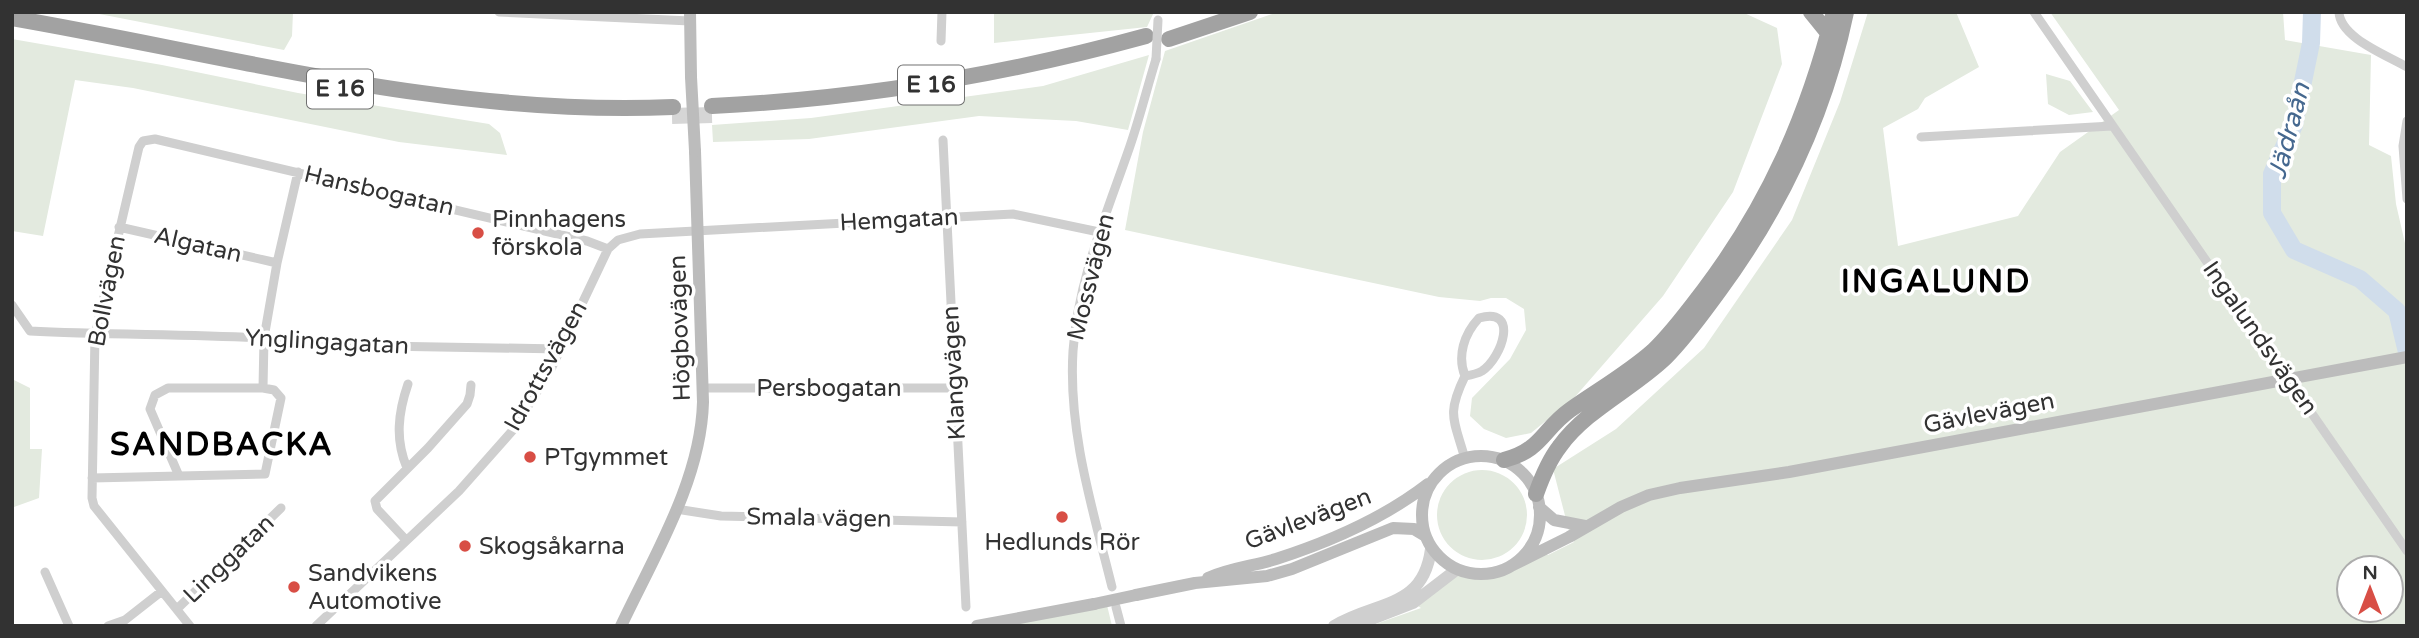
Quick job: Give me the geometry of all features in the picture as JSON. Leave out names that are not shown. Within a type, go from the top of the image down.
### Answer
[{"type":"highway","points":[[1163,25],[1223,12]]},
{"type":"highway","points":[[1163,25],[1250,12]]},
{"type":"highway","points":[[1811,12],[1828,33]]},
{"type":"highway","points":[[1504,460],[1534,448],[1562,416],[1632,369],[1655,349],[1728,259],[1782,165],[1810,93],[1834,12]]},
{"type":"highway","points":[[1537,500],[1560,446],[1582,423],[1665,358],[1691,330],[1739,264],[1774,206],[1814,121],[1833,66],[1846,12]]},
{"type":"highway","name":"E 16","points":[[12,18],[419,93],[534,105],[673,112],[620,118],[520,114],[418,102],[279,79],[12,28]]},
{"type":"highway","name":"E 16","points":[[713,110],[886,92],[1149,47]]},
{"type":"main road","name":"Högbovägen","points":[[621,626],[676,509],[700,444],[703,421],[690,17]]},
{"type":"main road","name":"Gävlevägen","points":[[1509,568],[1585,526],[1649,495],[1789,472],[2407,357]]},
{"type":"main road","points":[[1492,457],[1504,460],[1525,473],[1532,482],[1537,500],[1539,525],[1533,544],[1523,557],[1509,568],[1491,574],[1479,575],[1456,570],[1431,549],[1424,535],[1421,516],[1423,502],[1432,482],[1447,468],[1465,459],[1492,457]]},
{"type":"main road","name":"Gävlevägen","points":[[1195,583],[1225,572],[1274,560],[1319,543],[1409,499],[1432,482]]},
{"type":"main road","points":[[1537,500],[1554,520],[1585,526]]},
{"type":"main road","name":"Gävlevägen","points":[[977,626],[1195,583],[1267,576],[1292,569],[1393,528],[1414,529],[1424,535]]},
{"type":"street","points":[[499,12],[690,17]]},
{"type":"street","points":[[941,41],[942,12]]},
{"type":"street","name":"Ingalundsvägen","points":[[2034,12],[2407,551]]},
{"type":"street","points":[[2339,12],[2341,23],[2350,34],[2407,67]]},
{"type":"street","name":"Mossvägen","points":[[1112,587],[1083,473],[1076,429],[1072,380],[1073,351],[1082,293],[1099,232],[1131,143],[1149,47],[1163,25]]},
{"type":"street","points":[[2407,121],[2407,199]]},
{"type":"street","points":[[1921,137],[2112,126]]},
{"type":"street","name":"Hansbogatan","points":[[148,139],[587,241],[608,249]]},
{"type":"street","name":"Bollvägen","points":[[148,139],[139,147],[95,335],[92,478],[94,506],[190,626]]},
{"type":"street","name":"Klangvägen","points":[[943,140],[967,607]]},
{"type":"street","points":[[263,388],[264,338],[277,263],[298,172]]},
{"type":"street","name":"Hemgatan","points":[[698,231],[1013,214],[1099,232]]},
{"type":"street","name":"Algatan","points":[[119,227],[277,263]]},
{"type":"street","points":[[608,249],[618,240],[633,236],[698,231]]},
{"type":"street","name":"Idrottsvägen","points":[[316,626],[466,484],[499,448],[531,403],[608,249]]},
{"type":"street","name":"Ynglingagatan","points":[[12,306],[30,331],[264,338],[297,344],[325,345],[560,349]]},
{"type":"street","points":[[1465,376],[1461,367],[1465,340],[1479,318],[1494,316],[1499,319],[1504,330],[1501,346],[1484,370],[1465,376],[1455,396],[1452,415],[1465,459]]},
{"type":"street","points":[[407,468],[400,450],[399,419],[408,384]]},
{"type":"street","name":"Idrottsvägen","points":[[406,540],[375,505],[377,496],[467,404],[471,385]]},
{"type":"street","name":"Ynglingagatan","points":[[92,478],[179,476],[265,474],[281,398],[274,390],[263,388],[167,388],[155,395],[150,409],[179,476]]},
{"type":"street","name":"Persbogatan","points":[[703,388],[955,388]]},
{"type":"street","name":"Linggatan","points":[[177,609],[281,508]]},
{"type":"street","name":"Smala vägen","points":[[676,509],[722,516],[962,522]]},
{"type":"street","points":[[1354,626],[1413,591],[1425,575],[1431,549]]},
{"type":"street","points":[[1334,626],[1413,603],[1456,570]]},
{"type":"street","points":[[45,572],[69,626]]},
{"type":"street","name":"Linggatan","points":[[108,626],[125,620],[162,591]]},
{"type":"street","points":[[1116,607],[1121,626]]},
{"type":"street","points":[[330,612],[333,626]]},
{"type":"shaded area","points":[[89,12],[293,12],[292,36],[284,50]]},
{"type":"shaded area","points":[[994,12],[1154,12],[1147,27],[994,43]]},
{"type":"shaded area","points":[[1278,12],[1742,12],[1777,28],[1782,64],[1733,192],[1663,296],[1574,398],[1531,433],[1506,438],[1484,429],[1470,416],[1472,398],[1510,359],[1526,330],[1524,309],[1506,298],[1480,301],[1439,297],[1125,230],[1143,132],[1165,51]]},
{"type":"shaded area","points":[[1868,12],[1956,12],[1979,67],[1925,98],[1918,109],[1883,128],[1898,246],[2018,216],[2060,152],[2119,110],[2050,12],[2283,12],[2285,40],[2371,55],[2369,145],[2391,156],[2396,204],[2407,252],[2407,626],[1370,626],[1421,608],[1413,603],[1456,570],[1480,573],[1501,570],[1542,550],[1548,555],[1574,542],[1553,469],[1616,429],[1704,348],[1792,220],[1840,102]]},
{"type":"shaded area","points":[[12,39],[162,65],[298,93],[489,124],[500,133],[507,155],[399,142],[133,88],[75,80],[43,236],[12,231]]},
{"type":"shaded area","points":[[1149,55],[1128,130],[1076,121],[979,116],[809,139],[713,142],[712,125],[811,118],[1043,86]]},
{"type":"shaded area","points":[[2046,74],[2070,81],[2093,112],[2069,115],[2048,104]]},
{"type":"shaded area","points":[[12,379],[30,388],[30,449],[42,449],[39,498],[12,510]]},
{"type":"shaded area","points":[[1482,470],[1499,473],[1514,483],[1524,498],[1527,515],[1524,532],[1514,547],[1499,557],[1482,560],[1465,557],[1450,547],[1440,532],[1437,515],[1440,498],[1450,483],[1465,473]]},
{"type":"shaded area","points":[[1106,601],[1112,626],[977,626]]},
{"type":"waterway","name":"Jädraån","points":[[2312,12],[2311,43],[2294,125],[2272,174],[2272,213],[2294,250],[2360,279],[2397,311],[2407,352]]},
{"type":"tunnel","points":[[672,116],[713,115]]},
{"type":"place","name":"Pinnhagens förskola","points":[[478,233]]},
{"type":"place","name":"PTgymmet","points":[[530,457]]},
{"type":"place","name":"Hedlunds Rör","points":[[1062,517]]},
{"type":"place","name":"Skogsåkarna","points":[[465,546]]},
{"type":"place","name":"Sandvikens Automotive","points":[[294,587]]},
{"type":"district","name":"INGALUND","points":[[1936,282]]},
{"type":"district","name":"SANDBACKA","points":[[222,445]]}]
